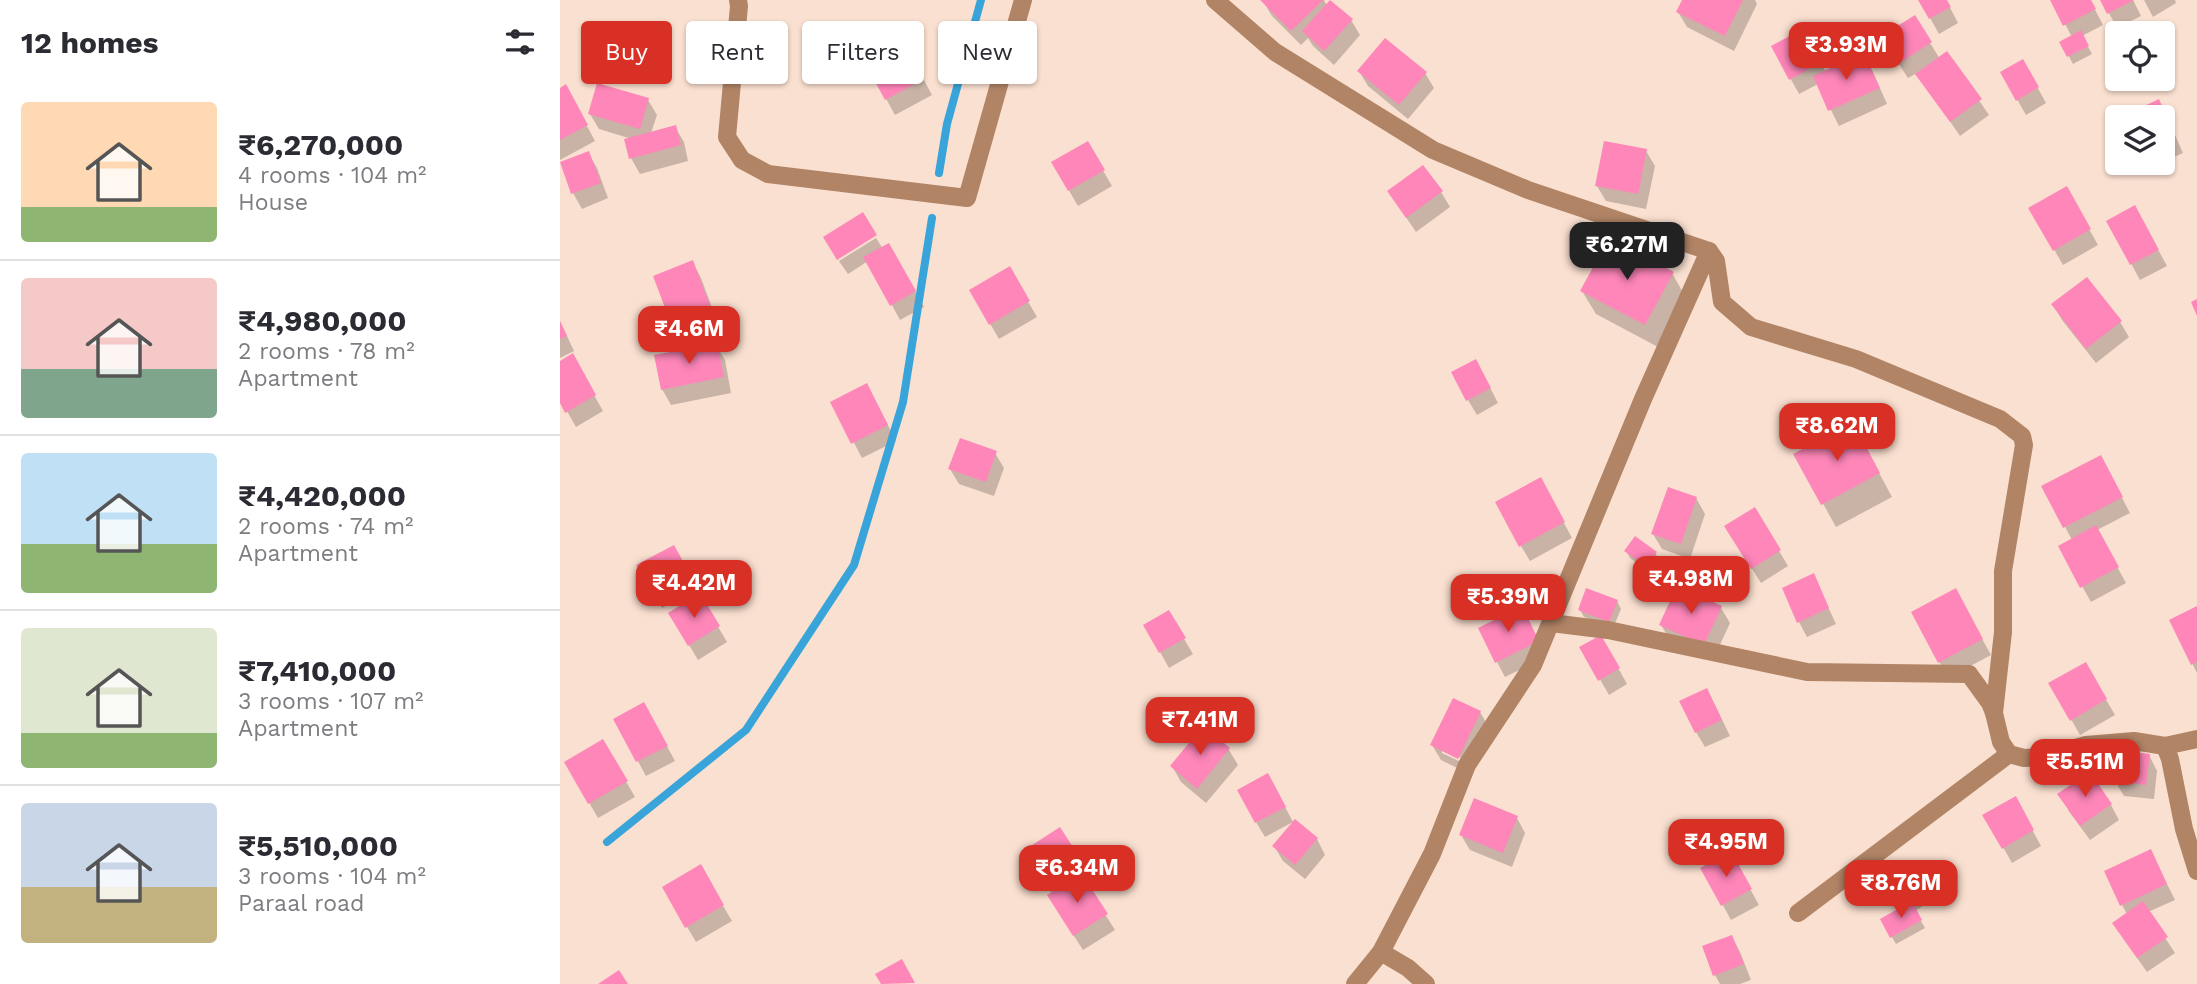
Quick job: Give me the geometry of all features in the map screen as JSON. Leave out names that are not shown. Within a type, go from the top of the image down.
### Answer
[{"type":"street","points":[[738,0],[727,137],[742,160],[768,174],[967,198],[1023,0]]},
{"type":"street","points":[[1215,0],[1275,52],[1433,150],[1528,190],[1709,251],[1716,261],[1722,302],[1751,327],[1856,359],[2000,419],[2022,436],[2024,445],[2003,571],[2003,632],[1994,713],[2001,742],[2009,754],[2025,758],[2044,757],[2086,745],[2134,741],[2165,746],[2197,739]]},
{"type":"street","points":[[1355,984],[1381,952],[1432,854],[1467,765],[1533,665],[1638,411],[1709,251]]},
{"type":"street","points":[[1551,623],[1608,630],[1807,672],[1969,674],[1994,713]]},
{"type":"street","points":[[2165,746],[2183,829],[2197,870]]},
{"type":"street","points":[[1798,913],[2009,754]]},
{"type":"street","points":[[1381,952],[1408,968],[1426,984]]},
{"type":"building","points":[[1260,0],[1323,0],[1291,31]]},
{"type":"building","points":[[1330,0],[1353,19],[1324,51],[1302,31]]},
{"type":"building","points":[[1682,0],[1743,0],[1725,36],[1676,12]]},
{"type":"building","points":[[1918,0],[1947,0],[1951,7],[1929,19]]},
{"type":"building","points":[[2050,0],[2091,0],[2096,9],[2063,26]]},
{"type":"building","points":[[2100,0],[2134,0],[2107,14]]},
{"type":"building","points":[[1915,15],[1932,42],[1898,64],[1880,37]]},
{"type":"building","points":[[1803,29],[1822,62],[1789,80],[1771,46]]},
{"type":"building","points":[[2081,30],[2089,46],[2067,57],[2059,42]]},
{"type":"building","points":[[1385,38],[1427,72],[1399,105],[1357,71]]},
{"type":"building","points":[[1947,51],[1982,99],[1950,122],[1915,74]]},
{"type":"building","points":[[1864,53],[1880,88],[1828,111],[1813,76]]},
{"type":"building","points":[[2023,59],[2039,87],[2016,101],[2000,72]]},
{"type":"building","points":[[566,84],[588,125],[560,140],[560,88]]},
{"type":"building","points":[[597,84],[649,98],[640,129],[588,114]]},
{"type":"building","points":[[876,84],[915,84],[885,100]]},
{"type":"building","points":[[2159,99],[2162,105],[2146,105]]},
{"type":"building","points":[[676,125],[681,145],[629,159],[624,139]]},
{"type":"building","points":[[1088,141],[1105,170],[1068,191],[1051,162]]},
{"type":"building","points":[[1604,141],[1647,149],[1638,194],[1595,186]]},
{"type":"building","points":[[589,151],[601,183],[571,194],[560,162]]},
{"type":"building","points":[[1423,165],[1443,191],[1406,218],[1387,191]]},
{"type":"building","points":[[2067,186],[2091,229],[2053,251],[2028,208]]},
{"type":"building","points":[[2135,205],[2159,250],[2130,265],[2106,221]]},
{"type":"building","points":[[863,212],[877,235],[837,260],[823,237]]},
{"type":"building","points":[[1609,238],[1674,272],[1645,325],[1580,291]]},
{"type":"building","points":[[889,243],[916,291],[890,306],[863,257]]},
{"type":"building","points":[[693,260],[710,306],[670,321],[653,276]]},
{"type":"building","points":[[1010,266],[1030,301],[989,325],[969,290]]},
{"type":"building","points":[[2087,277],[2122,321],[2086,349],[2051,304]]},
{"type":"building","points":[[2197,299],[2197,316],[2191,302]]},
{"type":"building","points":[[560,321],[567,336],[560,339]]},
{"type":"building","points":[[717,343],[724,377],[661,390],[654,355]]},
{"type":"building","points":[[573,353],[596,395],[565,413],[560,403],[560,361]]},
{"type":"building","points":[[1476,359],[1491,388],[1466,401],[1451,372]]},
{"type":"building","points":[[867,383],[888,425],[851,444],[830,402]]},
{"type":"building","points":[[1853,422],[1880,473],[1821,505],[1793,454]]},
{"type":"building","points":[[960,438],[997,451],[986,482],[948,469]]},
{"type":"building","points":[[2101,455],[2123,497],[2063,528],[2041,486]]},
{"type":"building","points":[[1541,477],[1565,522],[1519,547],[1495,502]]},
{"type":"building","points":[[1668,487],[1697,497],[1681,544],[1651,534]]},
{"type":"building","points":[[1755,507],[1781,550],[1751,569],[1724,526]]},
{"type":"building","points":[[2096,525],[2119,567],[2080,588],[2058,546]]},
{"type":"building","points":[[1635,536],[1657,552],[1646,566],[1624,551]]},
{"type":"building","points":[[674,545],[690,574],[652,594],[636,565]]},
{"type":"building","points":[[1814,573],[1829,608],[1797,623],[1782,588]]},
{"type":"building","points":[[1677,586],[1722,606],[1704,645],[1659,625]]},
{"type":"building","points":[[1586,588],[1618,600],[1609,622],[1578,610]]},
{"type":"building","points":[[1956,588],[1983,639],[1938,663],[1911,612]]},
{"type":"building","points":[[700,593],[720,626],[688,646],[668,613]]},
{"type":"building","points":[[1522,606],[1539,641],[1495,663],[1478,628]]},
{"type":"building","points":[[2197,606],[2197,662],[2191,665],[2169,620]]},
{"type":"building","points":[[1169,610],[1186,638],[1159,653],[1143,625]]},
{"type":"building","points":[[1601,635],[1620,668],[1598,681],[1579,647]]},
{"type":"building","points":[[2086,662],[2107,699],[2070,721],[2048,683]]},
{"type":"building","points":[[1707,688],[1722,720],[1695,733],[1679,701]]},
{"type":"building","points":[[1453,698],[1481,711],[1458,759],[1430,745]]},
{"type":"building","points":[[644,702],[668,746],[636,762],[613,719]]},
{"type":"building","points":[[1203,726],[1230,748],[1197,789],[1170,766]]},
{"type":"building","points":[[603,739],[628,781],[588,804],[564,762]]},
{"type":"building","points":[[2117,750],[2150,754],[2146,785],[2113,781]]},
{"type":"building","points":[[2090,772],[2112,804],[2080,826],[2057,794]]},
{"type":"building","points":[[1268,773],[1286,807],[1255,823],[1237,790]]},
{"type":"building","points":[[2016,796],[2034,830],[2002,849],[1982,815]]},
{"type":"building","points":[[1474,798],[1518,816],[1503,853],[1459,835]]},
{"type":"building","points":[[1295,819],[1318,838],[1295,865],[1272,846]]},
{"type":"building","points":[[1060,827],[1080,858],[1044,882],[1023,851]]},
{"type":"building","points":[[2151,849],[2167,884],[2120,906],[2104,871]]},
{"type":"building","points":[[1731,851],[1752,889],[1721,906],[1700,868]]},
{"type":"building","points":[[1903,862],[1918,889],[1893,904],[1878,877]]},
{"type":"building","points":[[701,864],[724,905],[685,928],[662,887]]},
{"type":"building","points":[[1082,874],[1108,914],[1073,936],[1047,895]]},
{"type":"building","points":[[1912,901],[1922,920],[1890,938],[1880,919]]},
{"type":"building","points":[[2143,901],[2168,937],[2137,958],[2112,923]]},
{"type":"building","points":[[1732,935],[1744,964],[1713,976],[1702,946]]},
{"type":"building","points":[[902,959],[915,983],[881,984],[875,974]]},
{"type":"building","points":[[619,970],[628,984],[598,984]]},
{"type":"waterway","points":[[939,173],[947,124],[981,0]]},
{"type":"waterway","points":[[607,842],[746,730],[854,565],[903,402],[932,218]]}]
